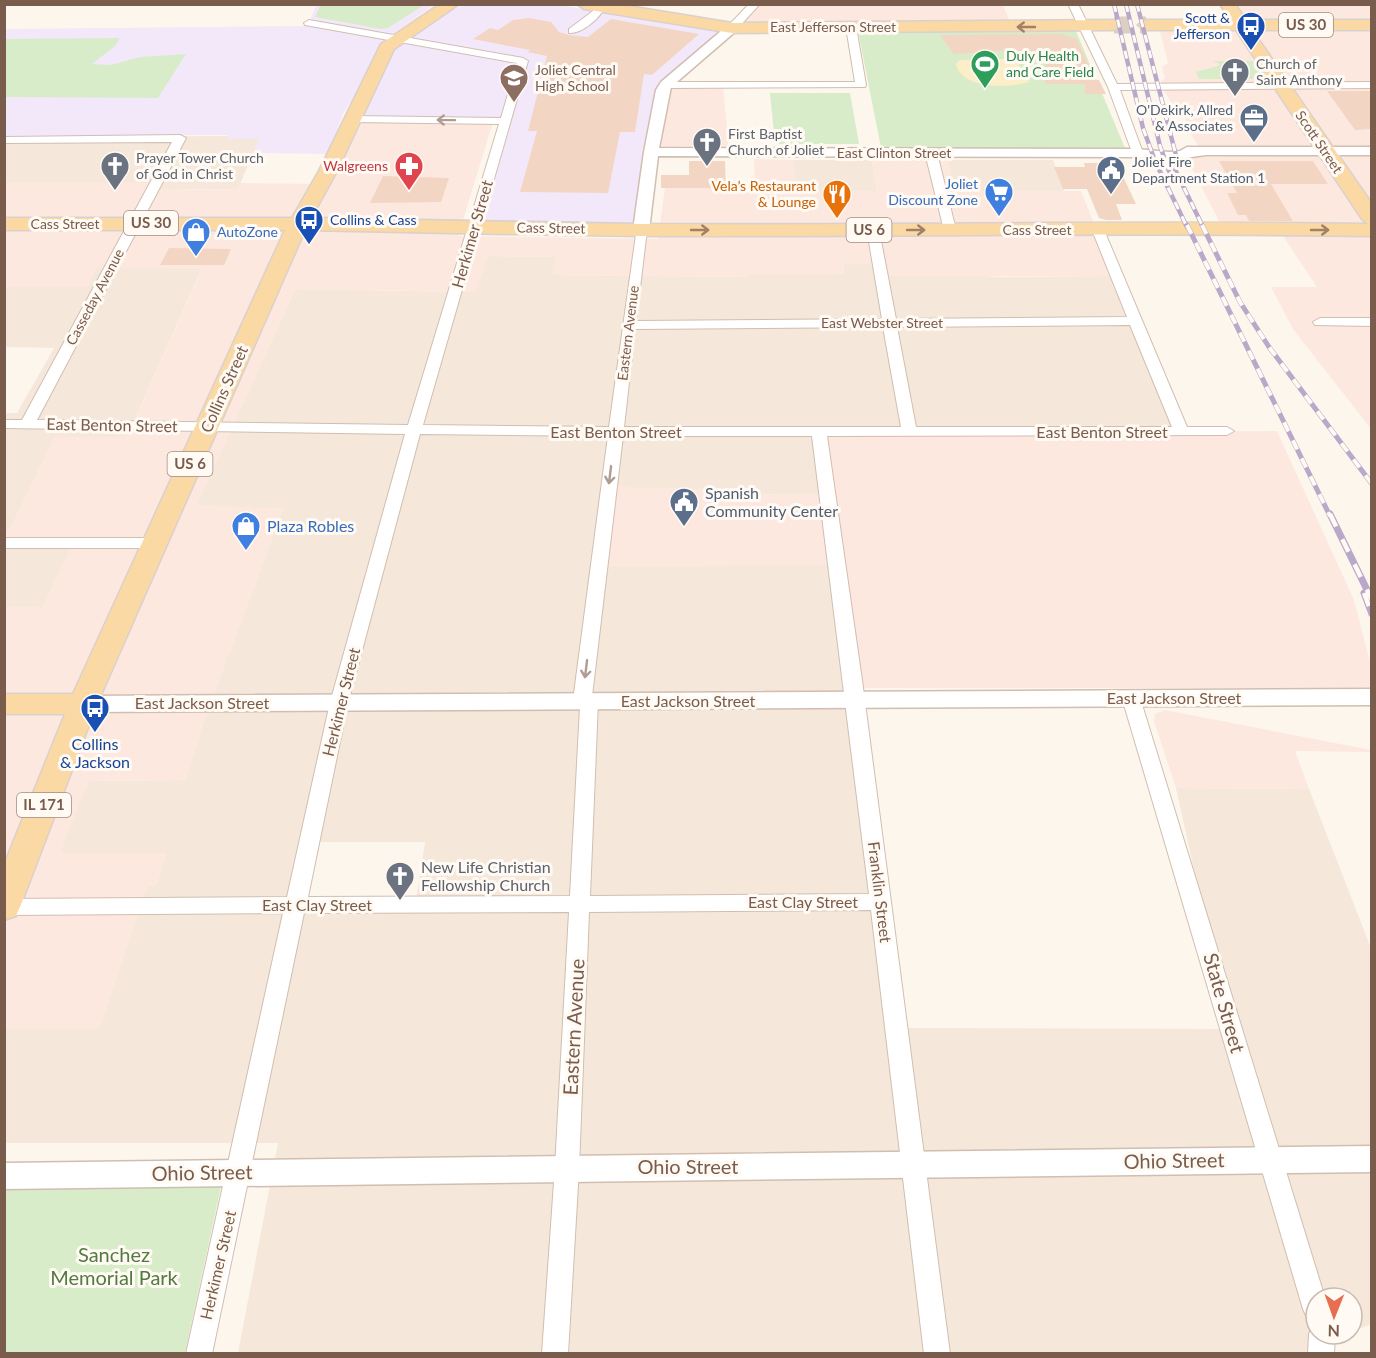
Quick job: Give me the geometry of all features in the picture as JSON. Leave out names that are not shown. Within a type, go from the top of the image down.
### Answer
[{"type":"main road","name":"East Jefferson Street","points":[[584,4],[732,28],[1115,27]]},
{"type":"main road","points":[[621,4],[636,13]]},
{"type":"main road","name":"Scott Street","points":[[1227,4],[1371,219]]},
{"type":"main road","name":"Collins Street","points":[[5,907],[83,704],[298,224],[328,171],[387,47],[450,5]]},
{"type":"main road","name":"US 30","points":[[1241,26],[1371,25]]},
{"type":"main road","points":[[1147,26],[1241,26]]},
{"type":"main road","name":"Cass Street","points":[[4,224],[298,224],[641,230],[1098,230],[1167,233],[1371,230]]},
{"type":"main road","name":"East Jackson Street","points":[[4,704],[83,704]]},
{"type":"street","points":[[666,85],[732,28],[755,4]]},
{"type":"street","points":[[1073,4],[1112,85],[1137,153]]},
{"type":"street","points":[[573,31],[597,13],[602,6]]},
{"type":"street","points":[[309,23],[396,39]]},
{"type":"street","points":[[666,85],[861,85],[850,27]]},
{"type":"street","name":"Herkimer Street","points":[[199,1353],[339,703],[414,430],[523,61],[396,39]]},
{"type":"street","name":"Eastern Avenue","points":[[555,1353],[580,903],[586,701],[616,432],[651,152],[666,85]]},
{"type":"street","points":[[1112,85],[1371,85]]},
{"type":"street","points":[[353,118],[504,122]]},
{"type":"street","name":"Casseday Avenue","points":[[5,139],[180,138],[27,424]]},
{"type":"street","name":"East Clinton Street","points":[[651,152],[1137,153],[1148,156],[1200,153],[1371,152]]},
{"type":"street","points":[[931,153],[950,230]]},
{"type":"street","points":[[873,230],[909,432]]},
{"type":"street","points":[[1098,230],[1181,431]]},
{"type":"street","name":"East Webster Street","points":[[629,325],[1136,321]]},
{"type":"street","points":[[1320,322],[1371,322]]},
{"type":"street","name":"East Benton Street","points":[[4,424],[616,432],[1227,431]]},
{"type":"street","name":"Franklin Street","points":[[819,432],[856,700],[937,1353]]},
{"type":"street","points":[[4,543],[155,543]]},
{"type":"street","name":"East Jackson Street","points":[[83,704],[1371,697]]},
{"type":"street","name":"State Street","points":[[1131,698],[1187,874],[1269,1159],[1309,1286]]},
{"type":"street","name":"East Clay Street","points":[[5,907],[881,902]]},
{"type":"street","name":"Ohio Street","points":[[4,1176],[1371,1159]]},
{"type":"shaded area","points":[[757,4],[1003,5],[1012,26],[735,27]]},
{"type":"shaded area","points":[[316,5],[434,5],[395,32],[343,114],[328,154],[253,153],[259,139],[229,139],[228,135],[5,136],[4,29],[308,26]]},
{"type":"shaded area","name":"Joliet Central High School","points":[[464,5],[560,5],[717,32],[664,84],[638,228],[478,226],[508,120],[364,117],[395,49],[449,11]]},
{"type":"shaded area","points":[[1228,5],[1371,5],[1371,151],[1199,148],[1189,131],[1181,104],[1172,104],[1161,80],[1165,79],[1162,67],[1168,63],[1159,27],[1251,26]]},
{"type":"shaded area","points":[[668,86],[723,86],[729,150],[654,150]]},
{"type":"shaded area","points":[[364,117],[494,119],[458,236],[658,239],[665,187],[755,189],[754,159],[794,160],[797,191],[877,191],[872,160],[947,160],[955,191],[1081,191],[1115,276],[877,276],[875,264],[843,264],[844,274],[748,274],[748,277],[552,275],[556,257],[487,256],[476,292],[295,289],[197,505],[283,509],[204,720],[185,780],[88,781],[60,853],[166,853],[156,885],[147,886],[99,1029],[5,1029],[5,607],[43,607],[73,544],[4,540],[55,437],[127,437],[202,269],[96,268],[87,287],[5,287],[5,183],[158,183],[154,190],[238,189],[240,183],[332,184]]},
{"type":"shaded area","points":[[229,136],[229,139],[259,139],[238,189],[154,190],[157,183],[5,183],[4,137]]},
{"type":"shaded area","points":[[1325,152],[1371,229],[1221,225],[1186,157],[1288,156]]},
{"type":"shaded area","points":[[1327,152],[1371,152],[1371,218]]},
{"type":"shaded area","points":[[794,160],[872,160],[877,191],[796,191]]},
{"type":"shaded area","points":[[947,160],[1053,160],[1064,191],[955,191]]},
{"type":"shaded area","points":[[1283,236],[1371,236],[1371,429],[1293,329],[1271,287],[1317,287]]},
{"type":"shaded area","points":[[487,256],[556,257],[553,275],[747,277],[747,274],[844,274],[843,264],[875,264],[996,277],[1115,276],[1180,433],[830,494],[713,495],[713,489],[601,566],[839,564],[894,1028],[1229,1029],[1176,788],[1309,789],[1371,948],[1371,1324],[1364,1327],[1364,1286],[1304,1286],[1304,1346],[1318,1346],[1318,1353],[238,1353],[278,1143],[5,1143],[5,1029],[99,1029],[147,886],[156,885],[166,853],[59,854],[88,781],[185,780],[204,720],[283,509],[196,506],[295,289],[475,292]],"holes":[[[305,842],[425,842],[415,907],[289,907]]]},
{"type":"shaded area","points":[[96,268],[202,268],[127,437],[55,437],[5,540],[5,413],[17,413],[54,348],[5,347],[5,287],[87,287]]},
{"type":"shaded area","points":[[1277,431],[1354,600],[1371,666],[1371,688],[853,688],[838,565],[600,566],[611,487],[713,489],[714,495],[830,494],[823,434]]},
{"type":"shaded area","points":[[73,544],[43,607],[5,607],[4,545]]},
{"type":"shaded area","points":[[1165,710],[1371,750],[1371,752],[1295,751],[1309,789],[1176,788],[1154,721],[1155,714]]},
{"type":"green space","points":[[321,4],[424,5],[388,28],[381,29],[315,17]]},
{"type":"green space","name":"Duly Health and Care Field","points":[[858,31],[1076,31],[1125,148],[881,148]]},
{"type":"green space","points":[[120,38],[115,46],[92,64],[111,65],[140,57],[186,54],[158,98],[5,97],[5,39]]},
{"type":"green space","points":[[1213,61],[1253,61],[1264,79],[1199,79],[1196,72],[1221,65]]},
{"type":"green space","points":[[770,93],[850,93],[859,144],[775,144]]},
{"type":"green space","name":"Sanchez Memorial Park","points":[[223,1177],[185,1353],[5,1353],[4,1182]]},
{"type":"sand","points":[[959,60],[1016,60],[1029,82],[999,86],[976,83],[967,79],[956,64]]},
{"type":"building","name":"Joliet Central High School","points":[[529,18],[551,22],[559,32],[588,37],[611,19],[699,34],[652,75],[644,74],[635,132],[620,132],[608,193],[520,192],[537,131],[528,131],[547,56],[527,52],[530,50],[473,39],[490,28],[498,30],[513,20]]},
{"type":"building","name":"Duly Health and Care Field","points":[[1062,34],[1077,39],[1095,80],[1099,80],[1106,94],[1085,94],[1085,84],[1045,84],[1045,58],[1032,53],[1014,50],[954,54],[940,35]]},
{"type":"building","points":[[1327,91],[1371,91],[1371,129],[1355,130]]},
{"type":"building","name":"First Baptist Church of Joliet","points":[[689,161],[725,161],[726,188],[661,188],[661,175],[689,175]]},
{"type":"building","points":[[1219,161],[1313,161],[1328,184],[1271,184],[1293,221],[1249,221],[1246,215],[1238,215],[1227,193],[1237,193]]},
{"type":"building","name":"Joliet Fire Department Station 1","points":[[1084,163],[1106,163],[1110,173],[1121,172],[1136,204],[1116,204],[1122,220],[1099,218],[1087,189],[1063,189],[1054,167],[1085,167]]},
{"type":"building","name":"Walgreens","points":[[383,176],[449,178],[441,202],[370,203]]},
{"type":"building","name":"AutoZone","points":[[169,248],[231,249],[224,265],[160,265]]},
{"type":"tunnel","points":[[1114,25],[1146,25]]},
{"type":"railway","points":[[1114,4],[1143,128],[1155,161],[1187,227]]},
{"type":"railway","points":[[1126,4],[1160,146],[1169,171]]},
{"type":"railway","points":[[1137,4],[1179,167]]},
{"type":"railway","points":[[1170,159],[1203,227]]},
{"type":"railway","points":[[1187,225],[1330,516]]},
{"type":"railway","points":[[1202,225],[1240,302],[1269,347],[1372,484]]},
{"type":"railway","points":[[1330,514],[1372,600]]},
{"type":"railway","points":[[1364,593],[1372,614]]},
{"type":"place","name":"Scott & Jefferson","points":[[1251,52]]},
{"type":"place","name":"Duly Health and Care Field","points":[[985,90]]},
{"type":"place","name":"Church of Saint Anthony","points":[[1235,98]]},
{"type":"place","name":"Joliet Central High School","points":[[514,104]]},
{"type":"place","name":"O'Dekirk, Allred & Associates","points":[[1254,144]]},
{"type":"place","name":"First Baptist Church of Joliet","points":[[707,168]]},
{"type":"place","name":"Prayer Tower Church of God in Christ","points":[[115,192]]},
{"type":"place","name":"Walgreens","points":[[409,192]]},
{"type":"place","name":"Joliet Fire Department Station 1","points":[[1111,196]]},
{"type":"place","name":"Joliet Discount Zone","points":[[999,218]]},
{"type":"place","name":"Vela’s Restaurant & Lounge","points":[[837,220]]},
{"type":"place","name":"Collins & Cass","points":[[309,246]]},
{"type":"place","name":"AutoZone","points":[[196,258]]},
{"type":"place","name":"Spanish Community Center","points":[[684,528]]},
{"type":"place","name":"Plaza Robles","points":[[246,552]]},
{"type":"place","name":"Collins & Jackson","points":[[95,734]]},
{"type":"place","name":"New Life Christian Fellowship Church","points":[[400,902]]}]
